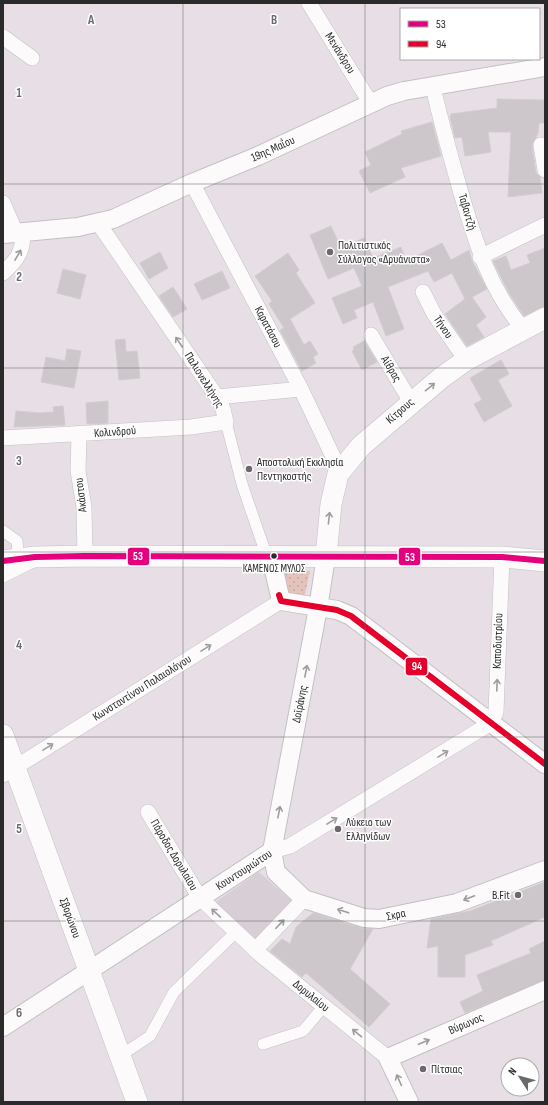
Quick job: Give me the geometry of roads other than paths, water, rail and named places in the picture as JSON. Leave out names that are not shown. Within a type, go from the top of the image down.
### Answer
[{"type":"main road","name":"Κίτρους","points":[[326,557],[331,504],[338,474],[361,446],[411,402],[466,360],[545,318]]},
{"type":"main road","points":[[20,556],[502,557],[545,561]]},
{"type":"main road","name":"Σβορώνου","points":[[3,735],[9,771],[89,971],[137,1102]]},
{"type":"street","name":"Μενάνδρου","points":[[309,3],[371,104]]},
{"type":"street","points":[[3,37],[32,58]]},
{"type":"street","name":"19ης Μαΐου","points":[[14,233],[99,224],[130,213],[192,183],[258,156],[371,104],[404,91],[545,67]]},
{"type":"street","name":"Ταβαντζή","points":[[433,86],[470,226],[480,257],[501,298],[523,329]]},
{"type":"street","points":[[541,145],[545,170]]},
{"type":"street","name":"Καρατάσου","points":[[192,183],[301,389],[336,463],[338,474]]},
{"type":"street","points":[[3,203],[14,233],[24,242],[20,253],[3,273]]},
{"type":"street","name":"Παλιονελλήνης","points":[[99,224],[217,397],[223,409],[242,484],[269,557]]},
{"type":"street","points":[[480,257],[545,225]]},
{"type":"street","name":"Τήνου","points":[[423,292],[434,314],[466,360]]},
{"type":"street","name":"Αίθρας","points":[[371,335],[411,402]]},
{"type":"street","points":[[217,397],[301,389]]},
{"type":"street","name":"Κολινδρού","points":[[3,438],[79,435],[191,427],[226,422]]},
{"type":"street","name":"Ακάστου","points":[[79,435],[78,471],[84,507],[85,556]]},
{"type":"street","points":[[3,531],[17,541],[20,556],[3,577]]},
{"type":"street","points":[[269,557],[281,601],[337,610],[351,616],[545,764]]},
{"type":"street","name":"Δοϊράνης","points":[[272,851],[318,608],[326,557]]},
{"type":"street","name":"Καποδιστρίου","points":[[491,723],[496,712],[502,557]]},
{"type":"street","name":"Κωνσταντίνου Παλαιολόγου","points":[[9,771],[281,601]]},
{"type":"street","name":"Κουντουριώτου","points":[[3,1027],[272,851],[290,846],[475,735],[491,723]]},
{"type":"street","name":"Πάροδος Δορυλαίου","points":[[148,812],[200,898]]},
{"type":"street","name":"Σκρα","points":[[272,851],[276,872],[304,899],[364,918],[379,919],[457,903],[545,870]]},
{"type":"street","name":"Δορυλαίου","points":[[200,898],[255,950],[388,1058],[409,1102]]},
{"type":"street","points":[[255,950],[304,899]]},
{"type":"street","points":[[120,1056],[150,1036],[174,992],[236,932]]},
{"type":"street","name":"Βύρωνος","points":[[388,1058],[545,990]]},
{"type":"street","points":[[263,1044],[303,1031],[324,1006]]},
{"type":"place","name":"Πολιτιστικός Σύλλογος «Δρυάνιστα»","points":[[330,252]]},
{"type":"place","name":"Αποστολική Εκκλησία Πεντηκοστής","points":[[249,469]]},
{"type":"place","name":"ΚΑΜΕΝΟΣ ΜΥΛΟΣ","points":[[274,556]]},
{"type":"place","name":"Λύκειο των Ελληνίδων","points":[[338,829]]},
{"type":"place","name":"B.Fit","points":[[518,895]]},
{"type":"place","name":"Πίτσιας","points":[[423,1069]]}]
